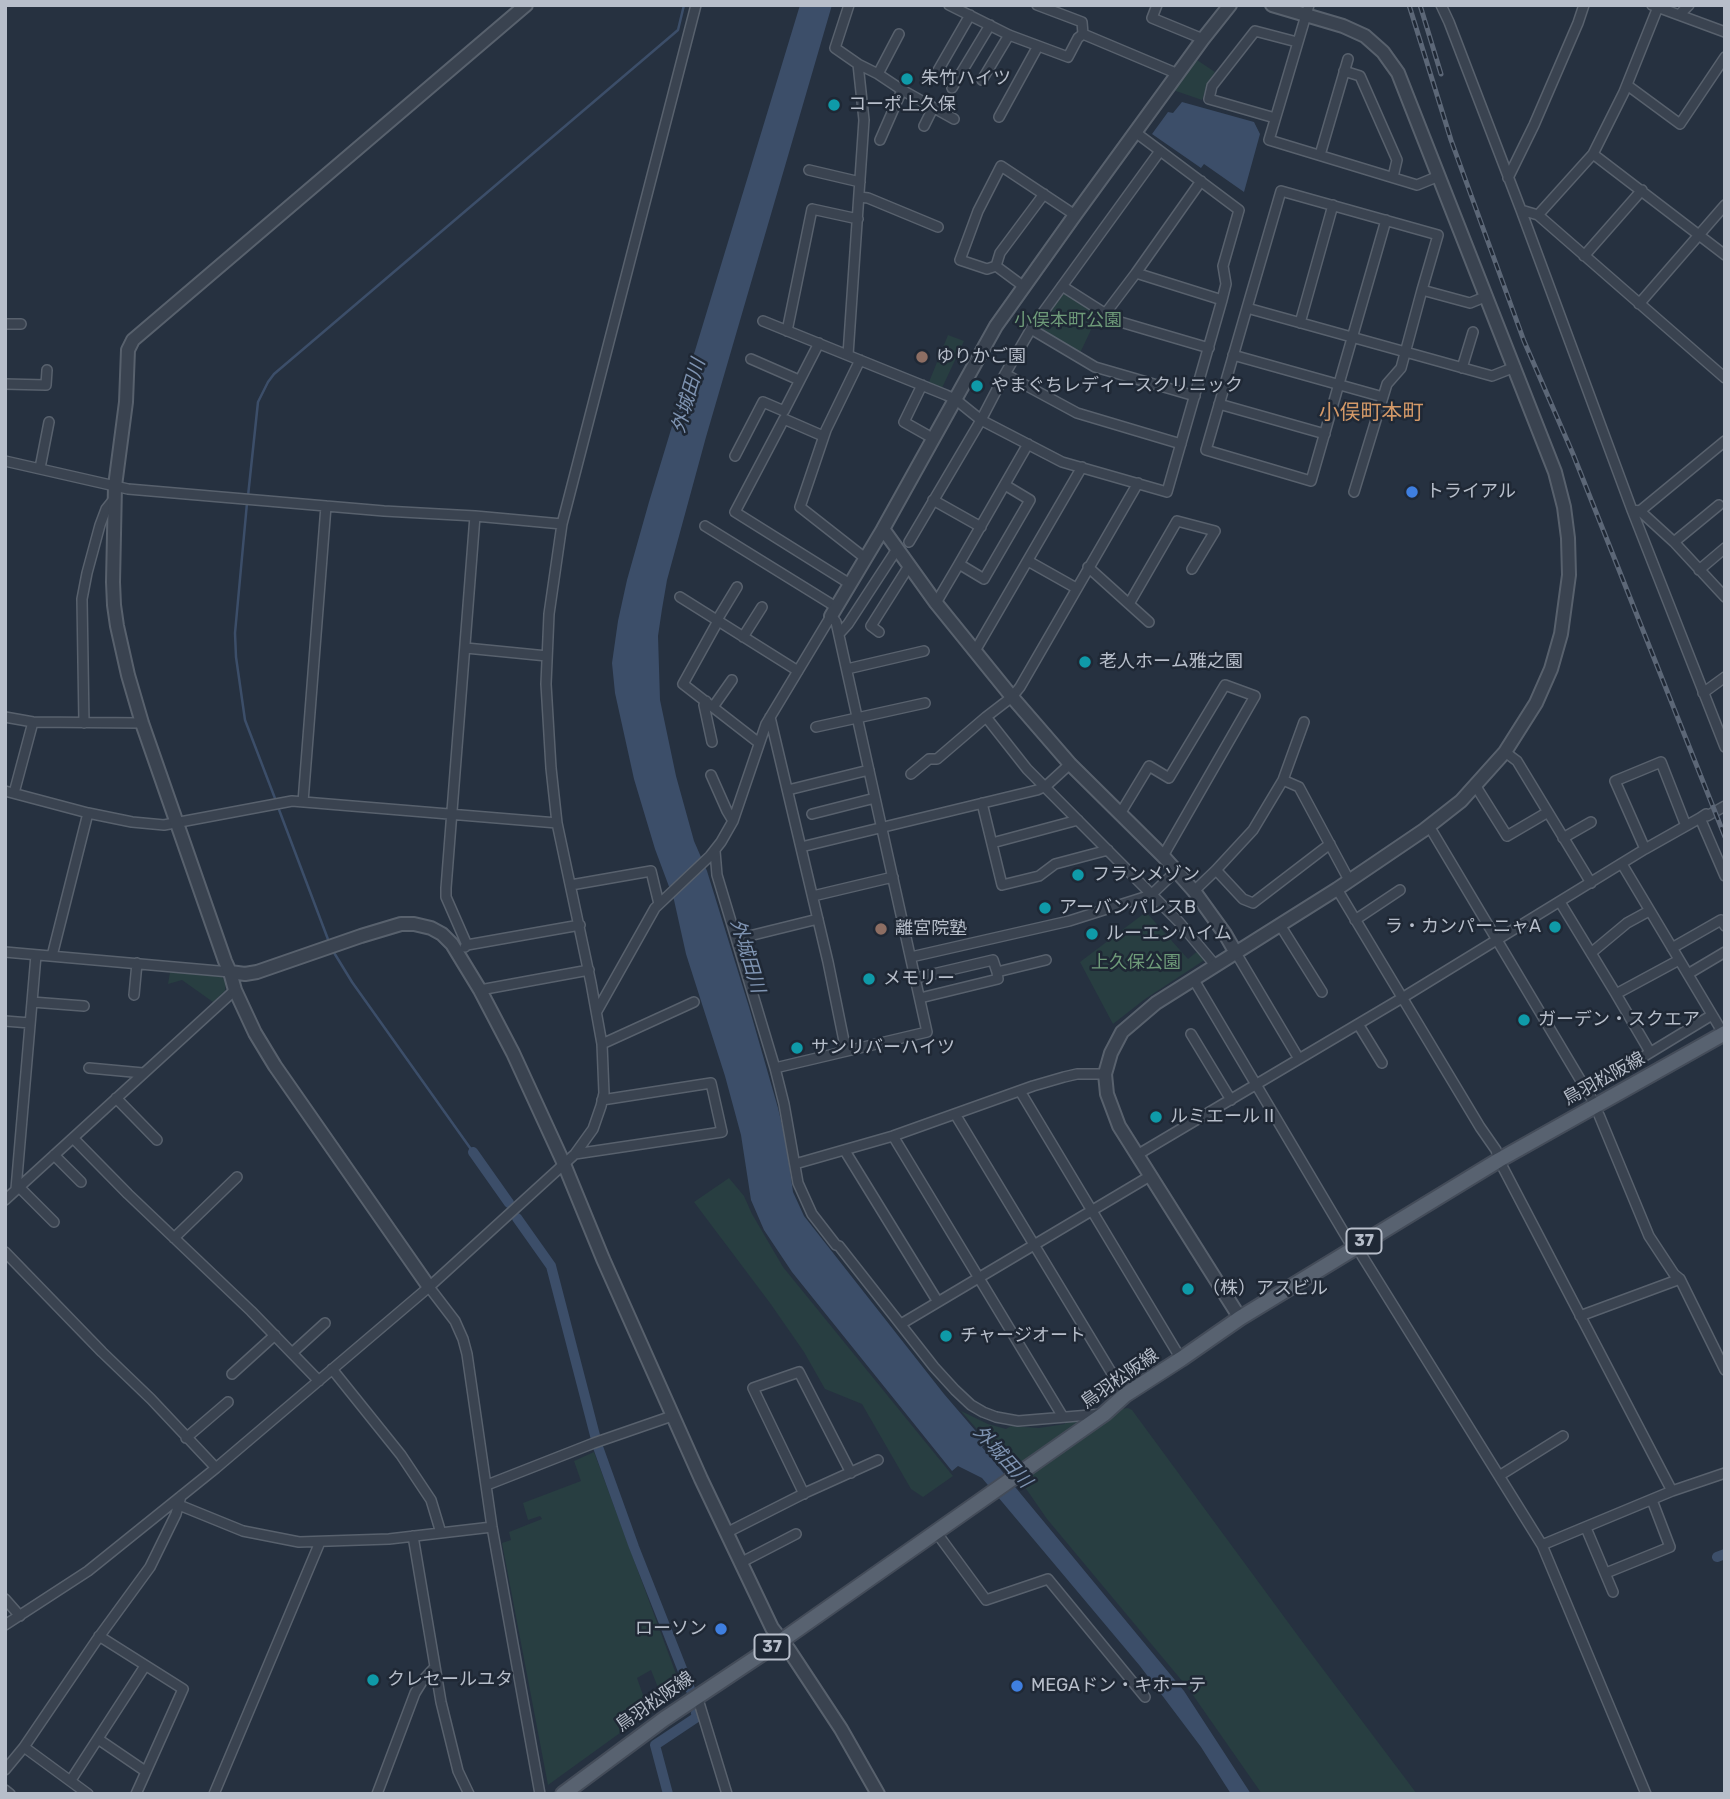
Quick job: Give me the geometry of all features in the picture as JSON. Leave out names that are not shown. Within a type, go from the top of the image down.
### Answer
[{"type":"main road","name":"鳥羽松阪線","points":[[563,1794],[697,1696],[1104,1414],[1125,1395],[1240,1318],[1499,1160],[1722,1030]]},
{"type":"street","points":[[526,5],[133,340],[128,350],[126,402],[115,492],[113,582],[119,635],[142,723],[235,990],[255,1033],[275,1066],[455,1321],[463,1339],[492,1527],[540,1794]]},
{"type":"street","points":[[5,1625],[88,1572],[180,1501],[429,1287],[575,1154],[593,1129],[603,1100],[602,1044],[580,925],[557,823],[546,698],[552,592],[562,524],[696,5]]},
{"type":"street","points":[[849,5],[835,48],[954,120]]},
{"type":"street","points":[[1037,5],[1082,22],[1083,34]]},
{"type":"street","points":[[1157,5],[1152,18],[1203,39]]},
{"type":"street","points":[[597,1011],[661,902],[712,854],[733,821],[770,717],[883,529],[990,336],[1023,286],[1230,5]]},
{"type":"street","points":[[1240,1318],[1119,1126],[1107,1094],[1105,1074],[1111,1053],[1122,1032],[1156,1003],[1337,889],[1461,801],[1505,751],[1532,710],[1551,669],[1565,617],[1569,575],[1568,538],[1560,491],[1544,439],[1403,84],[1388,58],[1365,36],[1307,10],[1272,5]]},
{"type":"street","points":[[1441,5],[1725,747]]},
{"type":"street","points":[[1508,178],[1534,125],[1584,5]]},
{"type":"street","points":[[1679,15],[1689,5]]},
{"type":"street","points":[[950,6],[1009,35],[1068,57],[1083,34]]},
{"type":"street","points":[[1538,215],[1593,154],[1627,85],[1655,6],[1725,32]]},
{"type":"street","points":[[1307,10],[1269,140],[1417,185],[1439,176]]},
{"type":"street","points":[[936,74],[970,15]]},
{"type":"street","points":[[952,88],[990,25]]},
{"type":"street","points":[[1275,118],[1209,99],[1212,86],[1255,31],[1297,42]]},
{"type":"street","points":[[878,74],[899,34]]},
{"type":"street","points":[[1083,34],[1178,74]]},
{"type":"street","points":[[982,80],[1009,35]]},
{"type":"street","points":[[999,117],[1038,47]]},
{"type":"street","points":[[1627,85],[1679,124],[1725,57]]},
{"type":"street","points":[[1320,155],[1348,60]]},
{"type":"street","points":[[848,355],[864,120],[858,64]]},
{"type":"street","points":[[1344,71],[1360,76],[1397,160],[1393,177]]},
{"type":"street","points":[[880,140],[902,90]]},
{"type":"street","points":[[924,126],[933,108]]},
{"type":"street","points":[[763,321],[955,399],[981,420],[1062,462],[1167,492],[1222,300],[1226,284],[1223,266],[1239,210],[1135,132]]},
{"type":"street","points":[[909,542],[1031,329],[1160,151]]},
{"type":"street","points":[[1593,154],[1725,254]]},
{"type":"street","points":[[996,266],[987,269],[960,260],[978,211],[1001,166],[1075,215]]},
{"type":"street","points":[[808,170],[860,182]]},
{"type":"street","points":[[1105,314],[1201,181]]},
{"type":"street","points":[[1584,256],[1642,190]]},
{"type":"street","points":[[1354,492],[1387,384],[1401,368],[1438,235],[1386,220],[1334,205],[1281,191],[1206,450],[1311,481],[1386,220]]},
{"type":"street","points":[[996,266],[1000,253],[1044,194]]},
{"type":"street","points":[[859,197],[938,227]]},
{"type":"street","points":[[1300,323],[1334,205]]},
{"type":"street","points":[[1639,304],[1725,205]]},
{"type":"street","points":[[787,331],[812,209],[858,219]]},
{"type":"street","points":[[1521,210],[1538,215],[1725,378]]},
{"type":"street","points":[[996,266],[1023,286]]},
{"type":"street","points":[[1136,273],[1222,300]]},
{"type":"street","points":[[1062,286],[1117,321],[1209,348]]},
{"type":"street","points":[[1422,289],[1470,303],[1487,296]]},
{"type":"street","points":[[1247,308],[1492,376],[1515,367]]},
{"type":"street","points":[[5,324],[21,324]]},
{"type":"street","points":[[1031,329],[1095,367],[1195,396]]},
{"type":"street","points":[[1462,368],[1473,332]]},
{"type":"street","points":[[735,456],[763,402],[784,411],[819,343]]},
{"type":"street","points":[[1233,355],[1383,397]]},
{"type":"street","points":[[751,359],[799,380]]},
{"type":"street","points":[[860,359],[823,436],[800,507],[865,558]]},
{"type":"street","points":[[5,384],[46,385],[47,370]]},
{"type":"street","points":[[1004,374],[1077,414],[1181,443]]},
{"type":"street","points":[[922,385],[904,422],[927,435]]},
{"type":"street","points":[[1219,404],[1325,434]]},
{"type":"street","points":[[823,436],[784,419],[735,512],[850,584]]},
{"type":"street","points":[[40,468],[50,422]]},
{"type":"street","points":[[1636,510],[1725,441]]},
{"type":"street","points":[[936,603],[1028,444]]},
{"type":"street","points":[[5,461],[40,468],[115,492],[128,489],[562,524]]},
{"type":"street","points":[[975,652],[1082,467]]},
{"type":"street","points":[[911,774],[929,759],[937,759],[1012,697],[1020,687],[1138,483]]},
{"type":"street","points":[[959,564],[984,579],[1030,500],[1005,485]]},
{"type":"street","points":[[84,723],[82,595],[100,526],[115,492]]},
{"type":"street","points":[[933,500],[981,527]]},
{"type":"street","points":[[1674,542],[1719,505]]},
{"type":"street","points":[[303,802],[326,506]]},
{"type":"street","points":[[1636,510],[1674,542],[1724,595]]},
{"type":"street","points":[[475,516],[446,897],[480,990],[564,1164],[603,1259],[740,1563],[772,1628],[841,1730],[878,1794]]},
{"type":"street","points":[[1129,604],[1177,521],[1214,531],[1192,569]]},
{"type":"street","points":[[705,526],[833,611],[927,1032],[775,1068]]},
{"type":"street","points":[[883,529],[936,603],[1012,697],[1070,764],[1163,856],[1194,891],[1219,924],[1299,1059]]},
{"type":"street","points":[[1699,570],[1725,548]]},
{"type":"street","points":[[839,634],[897,549]]},
{"type":"street","points":[[1028,561],[1076,588]]},
{"type":"street","points":[[879,632],[871,626],[909,566]]},
{"type":"street","points":[[1088,567],[1149,622]]},
{"type":"street","points":[[737,587],[683,684],[759,743]]},
{"type":"street","points":[[680,597],[797,671]]},
{"type":"street","points":[[743,637],[762,607]]},
{"type":"street","points":[[466,648],[547,656]]},
{"type":"street","points":[[847,669],[924,652]]},
{"type":"street","points":[[1703,692],[1725,677]]},
{"type":"street","points":[[712,742],[704,705],[710,704],[732,680]]},
{"type":"street","points":[[1120,814],[1149,766],[1169,778],[1225,685],[1255,696],[1163,856]]},
{"type":"street","points":[[816,727],[925,703]]},
{"type":"street","points":[[5,717],[33,723],[142,723]]},
{"type":"street","points":[[770,717],[813,896],[846,1051]]},
{"type":"street","points":[[986,717],[1027,769],[1179,922],[1216,966]]},
{"type":"street","points":[[1194,891],[1252,830],[1283,780],[1304,722]]},
{"type":"street","points":[[33,723],[9,792],[132,822],[164,825],[284,803],[303,802],[557,823]]},
{"type":"street","points":[[1505,751],[1517,761],[1591,883]]},
{"type":"street","points":[[1645,849],[1615,781],[1661,762],[1686,826]]},
{"type":"street","points":[[801,847],[1037,790],[1046,786],[1070,764]]},
{"type":"street","points":[[788,790],[869,770]]},
{"type":"street","points":[[711,775],[733,821]]},
{"type":"street","points":[[1283,780],[1299,787],[1349,880]]},
{"type":"street","points":[[1475,785],[1507,836],[1548,812]]},
{"type":"street","points":[[812,814],[876,798]]},
{"type":"street","points":[[982,803],[1002,885],[1039,876],[1055,864],[1108,850]]},
{"type":"street","points":[[1137,1155],[1497,941],[1645,849],[1725,806]]},
{"type":"street","points":[[52,956],[88,813]]},
{"type":"street","points":[[1700,818],[1725,876]]},
{"type":"street","points":[[992,843],[1078,820]]},
{"type":"street","points":[[1563,838],[1591,822]]},
{"type":"street","points":[[1429,826],[1593,1101]]},
{"type":"street","points":[[1216,870],[1243,899],[1253,903],[1329,844]]},
{"type":"street","points":[[712,854],[775,1068],[798,1183],[812,1214],[946,1381],[979,1410],[996,1417],[1018,1421],[1104,1414]]},
{"type":"street","points":[[1622,864],[1722,1030]]},
{"type":"street","points":[[571,885],[651,871],[661,902]]},
{"type":"street","points":[[911,957],[1069,921],[1151,895],[1176,871]]},
{"type":"street","points":[[813,896],[893,877]]},
{"type":"street","points":[[1337,889],[1496,1150],[1672,1491]]},
{"type":"street","points":[[1355,920],[1400,890]]},
{"type":"street","points":[[1560,902],[1650,1052]]},
{"type":"street","points":[[1591,953],[1627,923],[1649,911]]},
{"type":"street","points":[[737,939],[818,919]]},
{"type":"street","points":[[1672,948],[1721,920],[1725,926]]},
{"type":"street","points":[[5,952],[250,974],[401,924],[431,928],[463,949],[580,925]]},
{"type":"street","points":[[1280,925],[1322,992]]},
{"type":"street","points":[[1688,974],[1725,952]]},
{"type":"street","points":[[18,1188],[36,955]]},
{"type":"street","points":[[916,978],[993,960],[997,972],[998,979],[920,998]]},
{"type":"street","points":[[997,972],[1046,960]]},
{"type":"street","points":[[1616,994],[1679,960]]},
{"type":"street","points":[[134,995],[137,963]]},
{"type":"street","points":[[480,990],[589,970]]},
{"type":"street","points":[[1194,980],[1354,1247],[1542,1545],[1646,1794]]},
{"type":"street","points":[[5,1200],[235,990]]},
{"type":"street","points":[[32,1002],[84,1006]]},
{"type":"street","points":[[602,1044],[694,1002]]},
{"type":"street","points":[[1587,1091],[1712,1015]]},
{"type":"street","points":[[5,1021],[30,1023]]},
{"type":"street","points":[[1358,1024],[1382,1063]]},
{"type":"street","points":[[1191,1034],[1231,1100]]},
{"type":"street","points":[[89,1068],[143,1073]]},
{"type":"street","points":[[795,1164],[893,1136],[1064,1077],[1105,1074]]},
{"type":"street","points":[[575,1154],[722,1132],[711,1083],[603,1100]]},
{"type":"street","points":[[1020,1091],[1181,1359]]},
{"type":"street","points":[[116,1098],[157,1140]]},
{"type":"street","points":[[955,1114],[1125,1395]]},
{"type":"street","points":[[1599,1115],[1649,1236],[1680,1279],[1725,1370]]},
{"type":"street","points":[[893,1136],[1063,1417]]},
{"type":"street","points":[[73,1138],[319,1381]]},
{"type":"street","points":[[845,1151],[937,1302]]},
{"type":"street","points":[[54,1155],[80,1182]]},
{"type":"street","points":[[901,1324],[1150,1176]]},
{"type":"street","points":[[174,1238],[237,1177]]},
{"type":"street","points":[[18,1188],[54,1222]]},
{"type":"street","points":[[5,1252],[216,1468]]},
{"type":"street","points":[[1580,1316],[1680,1279]]},
{"type":"street","points":[[292,1353],[325,1323]]},
{"type":"street","points":[[232,1374],[275,1335]]},
{"type":"street","points":[[332,1370],[401,1455],[431,1500],[441,1533]]},
{"type":"street","points":[[804,1494],[753,1388],[799,1372],[851,1473]]},
{"type":"street","points":[[186,1438],[228,1402]]},
{"type":"street","points":[[486,1485],[673,1416]]},
{"type":"street","points":[[1499,1476],[1563,1436]]},
{"type":"street","points":[[726,1533],[878,1460]]},
{"type":"street","points":[[1542,1545],[1672,1491],[1725,1474]]},
{"type":"street","points":[[1606,1573],[1670,1546],[1651,1500]]},
{"type":"street","points":[[180,1501],[243,1531],[299,1542],[389,1539],[492,1527]]},
{"type":"street","points":[[5,1770],[150,1567],[180,1501]]},
{"type":"street","points":[[1586,1528],[1613,1592]]},
{"type":"street","points":[[936,1532],[986,1600],[1048,1579],[1145,1697]]},
{"type":"street","points":[[740,1563],[796,1534]]},
{"type":"street","points":[[413,1536],[441,1702],[458,1771],[469,1794]]},
{"type":"street","points":[[214,1794],[320,1542]]},
{"type":"street","points":[[5,1599],[20,1616]]},
{"type":"street","points":[[99,1636],[183,1689],[136,1794]]},
{"type":"street","points":[[71,1780],[145,1666]]},
{"type":"street","points":[[377,1794],[415,1693],[435,1667]]},
{"type":"street","points":[[697,1696],[727,1794]]},
{"type":"street","points":[[98,1739],[145,1771]]},
{"type":"street","points":[[24,1747],[88,1794]]},
{"type":"street","points":[[5,1790],[10,1794]]},
{"type":"green space","points":[[1197,60],[1215,72],[1208,82],[1202,100],[1173,90]]},
{"type":"green space","name":"小俣本町公園","points":[[1061,294],[1098,315],[1080,353],[1040,330],[1039,324]]},
{"type":"green space","points":[[948,335],[964,341],[942,388],[929,382]]},
{"type":"green space","name":"上久保公園","points":[[1146,912],[1188,959],[1199,950],[1206,959],[1145,999],[1113,1024],[1080,962]]},
{"type":"green space","points":[[170,972],[221,976],[226,982],[225,991],[213,1002],[182,980],[168,984]]},
{"type":"green space","points":[[729,1178],[744,1196],[783,1267],[953,1476],[923,1497],[911,1489],[862,1404],[825,1389],[804,1352],[770,1303],[694,1202]]},
{"type":"green space","points":[[1128,1408],[1417,1794],[1262,1794],[1188,1688],[1047,1519],[1020,1480],[1120,1409]]},
{"type":"green space","points":[[961,1411],[1006,1429],[1011,1426],[1039,1428],[1065,1424],[1065,1419],[1086,1418],[1016,1469]]},
{"type":"green space","points":[[594,1452],[679,1682],[659,1690],[651,1670],[637,1678],[649,1712],[548,1785],[502,1543],[511,1540],[509,1532],[542,1519],[540,1516],[528,1520],[523,1503],[581,1481],[574,1461]]},
{"type":"water","name":"外城田川","points":[[800,5],[832,5],[706,437],[667,580],[662,609],[658,636],[660,700],[676,776],[694,841],[707,871],[749,1007],[778,1108],[793,1192],[804,1216],[944,1394],[986,1443],[982,1447],[1184,1691],[1251,1794],[1231,1794],[1201,1747],[1140,1666],[982,1478],[958,1466],[952,1471],[792,1272],[764,1230],[751,1200],[741,1135],[725,1076],[686,954],[674,900],[634,779],[615,693],[612,663],[618,621],[649,502]]},
{"type":"water","points":[[1182,102],[1254,122],[1260,134],[1244,192],[1204,164],[1201,168],[1152,134],[1168,112],[1173,113]]},
{"type":"waterway","points":[[248,496],[258,402],[274,374],[678,30],[684,5]]},
{"type":"waterway","points":[[247,503],[235,633],[236,657],[245,720],[276,801]]},
{"type":"waterway","points":[[278,807],[329,942]]},
{"type":"waterway","points":[[333,951],[352,982],[473,1152]]},
{"type":"waterway","points":[[473,1152],[509,1203]]},
{"type":"waterway","points":[[517,1218],[551,1266],[598,1447],[690,1689]]},
{"type":"waterway","points":[[1717,1557],[1725,1554]]},
{"type":"waterway","points":[[668,1794],[655,1745],[697,1717],[696,1713]]},
{"type":"railway","points":[[1409,5],[1451,140],[1524,341],[1573,454],[1725,837]]},
{"type":"railway","points":[[1420,5],[1441,74]]},
{"type":"place","name":"朱竹ハイツ","points":[[907,79]]},
{"type":"place","name":"コーポ上久保","points":[[834,105]]},
{"type":"place","name":"ゆりかご園","points":[[922,357]]},
{"type":"place","name":"やまぐちレディースクリニック","points":[[977,386]]},
{"type":"place","name":"トライアル","points":[[1412,492]]},
{"type":"place","name":"老人ホーム雅之園","points":[[1085,662]]},
{"type":"place","name":"フランメゾン","points":[[1078,875]]},
{"type":"place","name":"アーバンパレスB","points":[[1045,908]]},
{"type":"place","name":"ラ・カンパーニャA","points":[[1555,927]]},
{"type":"place","name":"離宮院塾","points":[[881,929]]},
{"type":"place","name":"ルーエンハイム","points":[[1092,934]]},
{"type":"place","name":"メモリー","points":[[869,979]]},
{"type":"place","name":"ガーデン・スクエア","points":[[1524,1020]]},
{"type":"place","name":"サンリバーハイツ","points":[[797,1048]]},
{"type":"place","name":"ルミエールⅡ","points":[[1156,1117]]},
{"type":"place","name":"（株）アスビル","points":[[1188,1289]]},
{"type":"place","name":"チャージオート","points":[[946,1336]]},
{"type":"place","name":"ローソン","points":[[721,1629]]},
{"type":"place","name":"クレセールユタ","points":[[373,1680]]},
{"type":"place","name":"MEGAドン・キホーテ","points":[[1017,1686]]},
{"type":"district","name":"小俣町本町","points":[[1371,413]]}]
